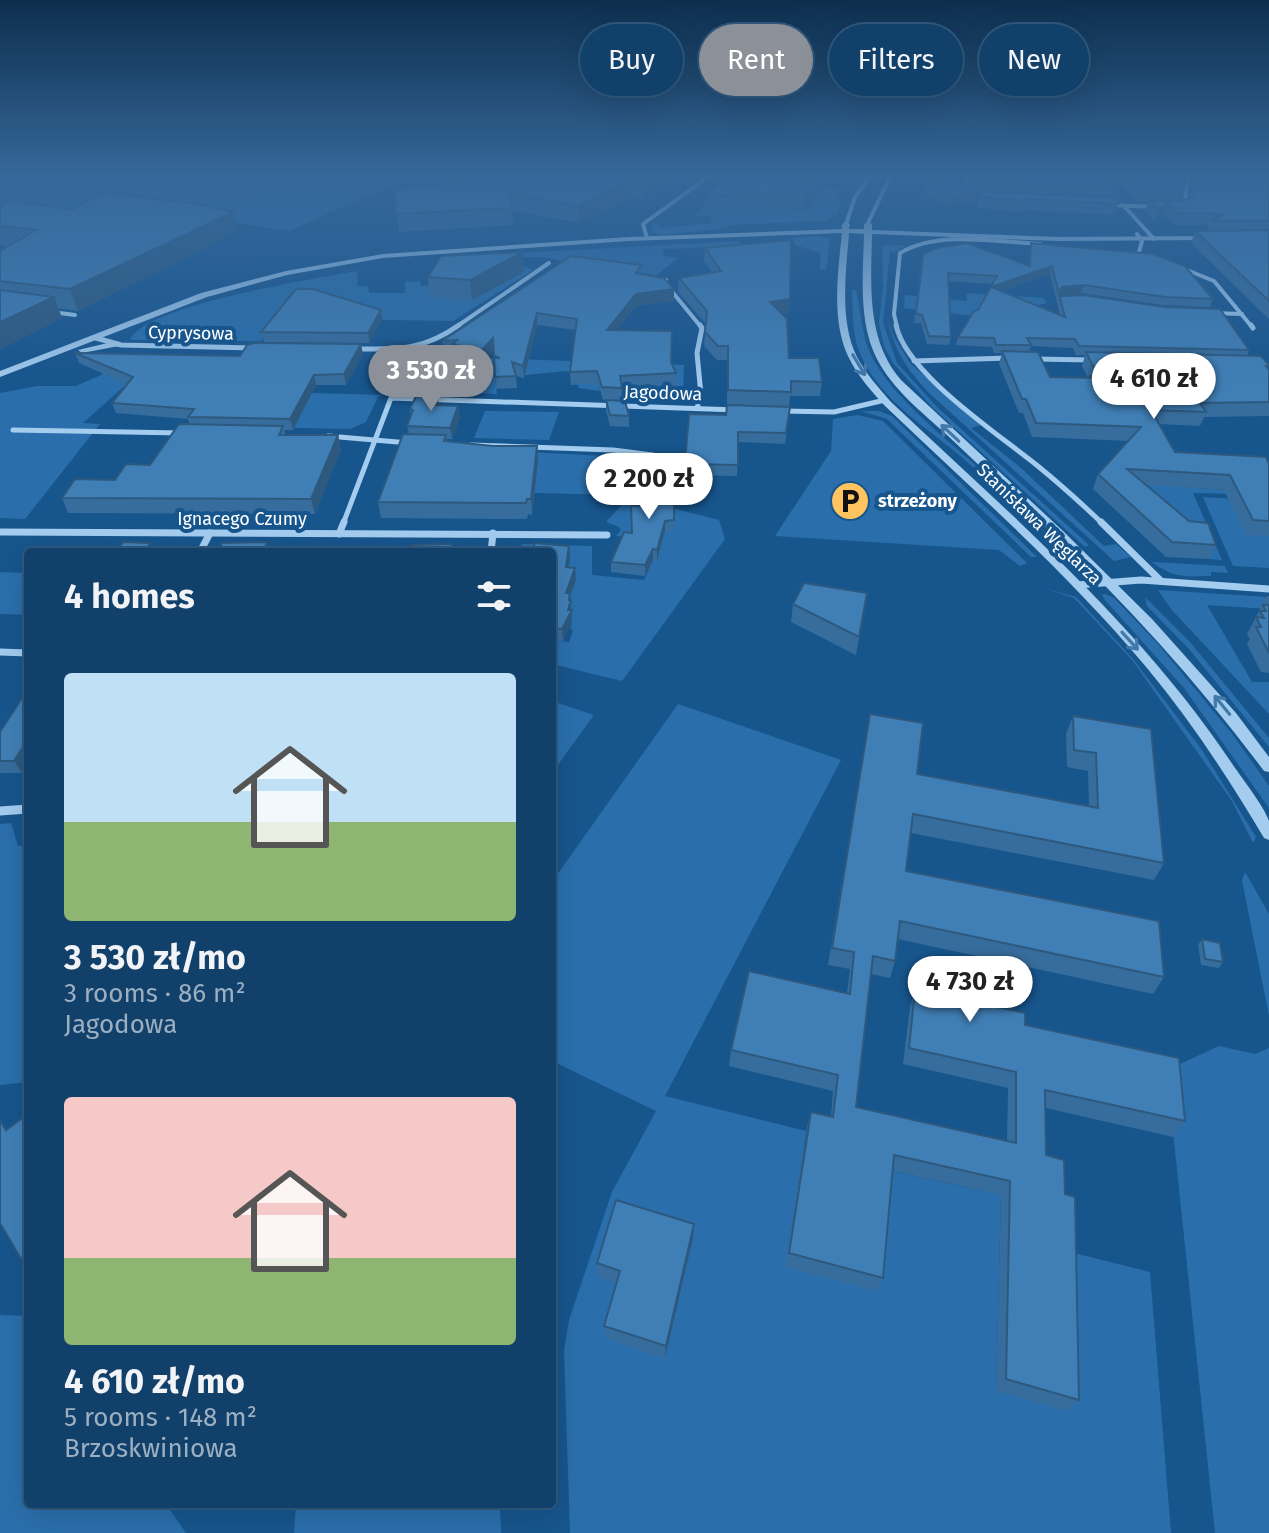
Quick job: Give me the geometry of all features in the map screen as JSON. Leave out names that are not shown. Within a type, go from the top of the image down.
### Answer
[{"type":"street","points":[[0,374],[191,299],[252,281],[329,264],[420,253],[518,247]]},
{"type":"street","name":"Stanisława Węglarza","points":[[846,247],[844,309],[848,344],[862,373],[885,400],[1077,585],[1133,644],[1179,699],[1236,780],[1269,834]]},
{"type":"street","name":"Stanisława Węglarza","points":[[868,247],[870,327],[885,365],[920,405],[1110,582],[1189,664],[1269,767]]},
{"type":"street","points":[[912,247],[900,253],[894,314],[899,338],[914,361],[938,385],[1059,483],[1142,559],[1161,581]]},
{"type":"street","points":[[1058,247],[1069,247]]},
{"type":"street","points":[[1139,247],[1139,252]]},
{"type":"street","points":[[1131,253],[1139,252],[1146,257]]},
{"type":"street","points":[[345,349],[411,349],[438,340],[549,263]]},
{"type":"street","points":[[1174,266],[1214,281],[1253,328]]},
{"type":"street","points":[[666,280],[665,283],[702,328],[697,353],[701,395],[697,408]]},
{"type":"street","points":[[50,311],[75,315]]},
{"type":"street","points":[[1210,312],[1242,314]]},
{"type":"street","points":[[0,383],[77,350],[96,338]]},
{"type":"street","name":"Cyprysowa","points":[[96,338],[116,344],[259,348]]},
{"type":"street","points":[[77,350],[116,344]]},
{"type":"street","points":[[914,361],[1015,359]]},
{"type":"street","points":[[1030,359],[1100,360]]},
{"type":"street","name":"Jagodowa","points":[[374,441],[391,398],[750,410]]},
{"type":"street","points":[[779,411],[834,412],[885,400]]},
{"type":"street","points":[[13,430],[196,433]]},
{"type":"street","points":[[316,435],[414,443]]},
{"type":"street","points":[[339,534],[374,441]]},
{"type":"street","points":[[459,444],[613,450],[653,455],[649,478]]},
{"type":"street","name":"Ignacego Czumy","points":[[0,532],[607,535]]},
{"type":"street","points":[[202,548],[210,533]]},
{"type":"street","points":[[491,548],[493,533]]},
{"type":"street","points":[[1077,585],[1161,581],[1269,589]]},
{"type":"street","points":[[0,652],[24,653]]},
{"type":"street","points":[[0,811],[24,809]]},
{"type":"shaded area","points":[[635,247],[743,247],[751,255],[727,247],[662,249],[664,256],[678,258],[656,276],[560,264],[561,261],[548,258],[498,257],[497,254]]},
{"type":"shaded area","points":[[800,247],[829,247],[826,270],[820,269],[821,253]]},
{"type":"shaded area","points":[[882,247],[904,247],[896,252],[890,251],[883,323],[897,363],[937,407],[1089,545],[1085,547],[933,408],[893,363],[884,346],[879,323],[883,288]]},
{"type":"shaded area","points":[[503,266],[533,270],[453,321],[273,318],[261,341],[130,340],[142,327],[166,315],[272,287],[358,271],[357,286],[368,286],[369,293],[405,293],[405,282],[420,281],[421,286],[439,284]]},
{"type":"shaded area","points":[[852,290],[856,290],[865,339],[884,376],[915,411],[983,472],[979,473],[910,416],[866,366],[853,325]]},
{"type":"shaded area","points":[[966,293],[1043,298],[1047,303],[983,317],[904,308],[905,295],[967,301]]},
{"type":"shaded area","points":[[887,317],[894,337],[910,363],[981,425],[971,428],[1021,468],[1104,546],[1116,544],[1131,557],[1114,561],[929,393],[902,358],[894,340]]},
{"type":"shaded area","points":[[425,348],[430,356],[684,365],[683,390],[677,390],[676,386],[598,382],[600,391],[579,388],[572,373],[566,371],[495,378],[497,394],[459,392],[465,385],[422,390],[415,388],[407,365],[411,354]]},
{"type":"shaded area","points":[[121,366],[107,376],[228,391],[122,388],[83,423],[100,424],[25,519],[0,518],[0,393],[37,386],[76,386]]},
{"type":"shaded area","points":[[276,392],[384,395],[378,397],[366,422],[350,429],[255,427]]},
{"type":"shaded area","points":[[485,411],[559,412],[549,440],[474,438]]},
{"type":"shaded area","points":[[861,411],[879,411],[892,416],[1037,557],[1031,557],[887,419]]},
{"type":"shaded area","points":[[857,415],[883,421],[1027,563],[1020,566],[999,550],[775,536],[831,451],[833,419]]},
{"type":"shaded area","points":[[509,451],[622,457],[615,495],[501,492]]},
{"type":"shaded area","points":[[1141,484],[1236,491],[1238,494],[1193,493],[1222,560],[1209,559],[1201,538]]},
{"type":"shaded area","points":[[629,497],[719,520],[725,539],[622,681],[556,665],[556,640],[569,642],[573,630],[570,629],[572,623],[556,566],[556,548],[521,548],[522,544],[592,546],[592,575],[644,580],[653,560],[657,560],[659,538],[616,536],[621,530],[619,527],[606,522]]},
{"type":"shaded area","points":[[1203,497],[1269,501],[1269,568],[1233,566]]},
{"type":"shaded area","points":[[1152,562],[1225,566],[1228,573],[1181,576]]},
{"type":"shaded area","points":[[0,572],[24,573],[24,615],[0,614]]},
{"type":"shaded area","points":[[1044,588],[1076,597],[1133,659],[1202,750],[1256,837],[1253,843],[1232,801],[1132,660],[1074,598]]},
{"type":"shaded area","points":[[1158,590],[1269,597],[1269,609],[1207,605],[1252,682],[1269,682],[1269,714],[1171,609]]},
{"type":"shaded area","points":[[1102,595],[1114,598],[1158,644],[1233,735],[1269,786],[1269,808],[1184,688],[1105,600]]},
{"type":"shaded area","points":[[1145,597],[1190,642],[1269,738],[1269,747],[1189,649],[1147,606]]},
{"type":"shaded area","points":[[556,702],[594,715],[556,767]]},
{"type":"shaded area","points":[[678,704],[841,760],[665,1096],[806,1131],[786,1267],[888,1170],[1001,1195],[996,1391],[1067,1410],[1065,1248],[1150,1272],[1171,1533],[570,1533],[564,1351],[569,1320],[612,1192],[656,1111],[556,1063],[556,876]]},
{"type":"shaded area","points":[[11,823],[18,846],[24,845],[24,1082],[0,1085],[0,824]]},
{"type":"shaded area","points":[[1245,872],[1269,914],[1269,1016],[1242,880]]},
{"type":"shaded area","points":[[1219,1046],[1255,1054],[1269,1048],[1269,1533],[1215,1533],[1167,1074],[1180,1064]]},
{"type":"shaded area","points":[[0,1315],[24,1316],[24,1508],[169,1508],[186,1533],[0,1533]]},
{"type":"shaded area","points":[[296,1508],[500,1508],[501,1533],[294,1533]]},
{"type":"building","points":[[8,247],[160,247],[70,289],[0,281],[0,251]]},
{"type":"building","points":[[791,247],[790,299],[770,302],[787,319],[789,358],[819,358],[822,382],[791,381],[791,392],[728,390],[728,346],[718,346],[705,332],[707,311],[679,278],[721,271],[705,248]]},
{"type":"building","points":[[945,247],[977,247],[1030,266],[1031,247],[1070,247],[1153,254],[1185,266],[1213,299],[1165,297],[1084,285],[1062,287],[1059,292],[1062,296],[1083,295],[1165,307],[1220,309],[1249,350],[1079,346],[1075,339],[1027,338],[1031,345],[996,345],[994,338],[958,337],[997,276],[948,273],[951,337],[929,336],[922,315],[916,314],[923,255]],"holes":[[[1052,266],[1065,317],[991,287]]]},
{"type":"building","points":[[1211,247],[1269,247],[1269,301]]},
{"type":"building","points":[[523,252],[470,280],[428,277],[441,256]]},
{"type":"building","points":[[571,256],[641,265],[636,273],[664,278],[674,289],[636,294],[607,330],[672,331],[671,362],[676,373],[620,376],[622,388],[602,387],[597,371],[570,372],[577,319],[537,313],[523,366],[512,362],[516,376],[495,377],[494,358],[500,358],[494,356],[493,338],[480,352],[453,344],[457,340],[442,341]]},
{"type":"building","points":[[296,289],[313,289],[381,310],[368,333],[261,332]]},
{"type":"building","points":[[0,290],[54,297],[0,322]]},
{"type":"building","points":[[361,344],[344,374],[314,375],[290,419],[188,417],[194,409],[112,403],[133,377],[75,353],[240,356],[247,345]]},
{"type":"building","points":[[438,347],[438,362],[475,360],[457,381],[419,383]]},
{"type":"building","points":[[1002,351],[1038,352],[1050,377],[1091,378],[1098,376],[1086,352],[1261,356],[1269,365],[1266,366],[1269,370],[1269,402],[1200,403],[1206,412],[1151,410],[1175,452],[1266,457],[1269,464],[1269,521],[1253,520],[1230,475],[1127,469],[1189,521],[1208,523],[1216,545],[1172,542],[1098,474],[1141,427],[1036,423],[1026,399],[1022,399]]},
{"type":"building","points":[[417,394],[439,394],[436,405],[458,406],[450,428],[407,426]]},
{"type":"building","points":[[606,400],[625,401],[629,416],[610,415]]},
{"type":"building","points":[[727,405],[790,407],[786,433],[738,432],[738,465],[685,464],[689,414],[726,415]]},
{"type":"building","points":[[179,424],[283,426],[279,435],[338,435],[311,499],[62,498],[75,479],[115,480],[126,464],[150,465]]},
{"type":"building","points":[[403,434],[446,435],[444,441],[493,446],[537,446],[531,499],[527,499],[526,503],[378,502]]},
{"type":"building","points":[[656,464],[674,465],[674,520],[665,521],[657,550],[653,549],[645,565],[611,562],[624,532],[632,533],[631,506],[654,506]]},
{"type":"building","points":[[123,542],[150,543],[147,548],[119,548]]},
{"type":"building","points":[[267,542],[265,548],[220,548],[222,543]]},
{"type":"building","points":[[535,543],[569,546],[566,567],[575,568],[566,593],[570,593],[571,600],[568,610],[572,610],[562,629],[556,628],[556,548],[533,548]]},
{"type":"building","points":[[452,544],[451,548],[411,548],[411,545]]},
{"type":"building","points":[[804,583],[867,593],[859,637],[793,604]]},
{"type":"building","points":[[1263,605],[1269,605],[1269,653],[1256,627],[1261,627],[1256,617],[1264,618],[1260,611],[1266,611]]},
{"type":"building","points":[[24,695],[24,745],[14,761],[0,761],[0,732]]},
{"type":"building","points":[[870,714],[923,723],[917,774],[1098,808],[1096,753],[1074,750],[1073,716],[1151,729],[1164,863],[913,814],[906,871],[1159,921],[1164,977],[900,921],[895,961],[873,956],[856,1107],[1016,1143],[1016,1072],[909,1048],[915,990],[1025,1013],[1025,1025],[1179,1058],[1185,1121],[1045,1090],[1046,1155],[1064,1160],[1065,1194],[1075,1197],[1079,1400],[1006,1379],[1010,1181],[894,1155],[883,1278],[789,1253],[811,1112],[833,1117],[838,1075],[731,1050],[749,971],[850,994],[854,952],[832,948]]},
{"type":"building","points":[[1202,939],[1220,943],[1223,962],[1205,959]]},
{"type":"building","points":[[24,1117],[24,1256],[21,1259],[0,1223],[0,1121],[6,1130]]},
{"type":"building","points":[[616,1200],[694,1224],[666,1346],[604,1326],[620,1271],[597,1263]]},
{"type":"place","name":"strzeżony","points":[[850,501]]}]
